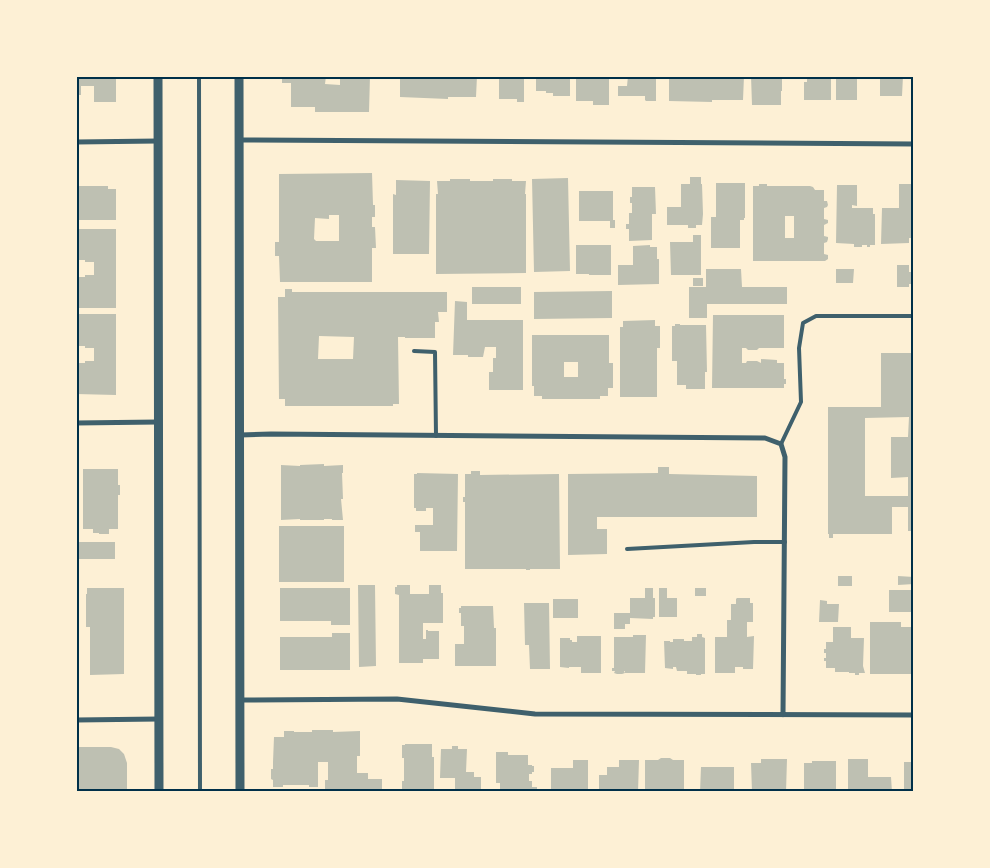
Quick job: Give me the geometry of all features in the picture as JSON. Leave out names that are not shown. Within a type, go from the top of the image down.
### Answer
[{"type":"street","points":[[158,76],[159,792]]},
{"type":"street","points":[[239,76],[240,792]]},
{"type":"street","points":[[239,140],[914,144]]},
{"type":"street","points":[[76,142],[158,141]]},
{"type":"street","points":[[76,423],[158,422]]},
{"type":"street","points":[[240,435],[765,438],[780,444],[785,456],[783,715]]},
{"type":"street","points":[[241,700],[397,699],[535,714],[914,715]]},
{"type":"street","points":[[76,720],[159,719]]},
{"type":"lane","points":[[199,76],[200,792]]},
{"type":"lane","points":[[780,444],[801,402],[799,348],[803,323],[816,316],[914,316]]},
{"type":"lane","points":[[414,351],[435,352],[436,436]]},
{"type":"lane","points":[[627,549],[785,542]]},
{"type":"building","points":[[76,76],[116,76],[116,102],[94,102],[94,86],[81,86],[81,95],[76,95]]},
{"type":"building","points":[[282,76],[326,76],[325,84],[340,85],[340,78],[342,76],[370,76],[369,112],[315,112],[315,107],[291,107],[291,83],[282,83]]},
{"type":"building","points":[[398,76],[477,76],[476,97],[448,97],[448,99],[400,97],[400,78]]},
{"type":"building","points":[[497,76],[524,76],[524,102],[517,102],[517,99],[499,99],[499,79],[497,79]]},
{"type":"building","points":[[536,76],[570,76],[570,96],[553,96],[553,93],[536,91]]},
{"type":"building","points":[[576,76],[609,76],[609,105],[593,105],[593,101],[576,101]]},
{"type":"building","points":[[628,76],[656,76],[656,101],[646,101],[645,96],[618,96],[618,86],[627,86]]},
{"type":"building","points":[[669,76],[719,78],[719,76],[744,76],[743,100],[712,100],[712,102],[669,101]]},
{"type":"building","points":[[751,76],[782,76],[781,105],[752,105]]},
{"type":"building","points":[[807,76],[831,76],[831,100],[804,100],[804,82],[807,82]]},
{"type":"building","points":[[836,76],[857,76],[857,100],[836,100]]},
{"type":"building","points":[[881,76],[903,76],[902,96],[880,96]]},
{"type":"building","points":[[372,173],[375,217],[372,217],[372,227],[375,227],[376,248],[372,248],[372,282],[280,282],[279,256],[275,256],[275,242],[279,242],[279,174]],"holes":[[[329,215],[339,215],[339,241],[316,241],[314,239],[315,218],[329,219]]]},
{"type":"building","points":[[690,177],[701,177],[702,225],[696,225],[696,228],[688,228],[688,225],[667,225],[667,207],[681,207],[681,184],[690,184]]},
{"type":"building","points":[[568,178],[570,271],[534,272],[532,179]]},
{"type":"building","points":[[450,179],[493,181],[493,179],[512,179],[512,181],[526,181],[526,273],[436,274],[437,181],[450,181]]},
{"type":"building","points":[[396,180],[430,181],[429,254],[393,254],[393,194],[396,195]]},
{"type":"building","points":[[716,183],[745,183],[745,218],[740,220],[740,248],[711,248],[711,217],[716,217]]},
{"type":"building","points":[[759,184],[767,184],[767,186],[810,186],[815,190],[824,190],[824,201],[827,201],[828,205],[824,208],[824,219],[828,220],[828,223],[824,225],[824,236],[828,237],[828,239],[824,243],[824,254],[828,255],[828,259],[825,261],[753,261],[753,186],[759,186]],"holes":[[[785,216],[794,216],[794,238],[785,238]]]},
{"type":"building","points":[[899,184],[914,184],[914,238],[909,238],[909,243],[881,244],[882,208],[899,208]]},
{"type":"building","points":[[837,185],[857,185],[857,206],[852,205],[852,208],[873,208],[873,214],[875,214],[875,245],[870,245],[870,247],[862,245],[862,247],[854,247],[854,244],[836,243]]},
{"type":"building","points":[[76,186],[108,186],[108,189],[116,189],[116,220],[76,220]]},
{"type":"building","points":[[632,187],[655,187],[656,214],[652,214],[652,240],[629,241],[629,229],[626,229],[626,224],[629,224],[629,213],[632,213],[630,197],[632,197]]},
{"type":"building","points":[[579,191],[613,191],[613,220],[615,220],[615,228],[610,228],[610,221],[579,221]]},
{"type":"building","points":[[76,229],[116,229],[116,308],[76,308],[76,277],[94,275],[94,262],[76,260]]},
{"type":"building","points":[[693,235],[701,235],[701,275],[671,275],[670,242],[693,242]]},
{"type":"building","points":[[576,245],[611,245],[611,275],[576,274]]},
{"type":"building","points":[[650,245],[650,247],[657,247],[659,284],[618,285],[618,265],[633,265],[633,246]]},
{"type":"building","points":[[897,265],[909,265],[909,272],[914,272],[914,284],[909,284],[909,287],[897,287]]},
{"type":"building","points":[[706,269],[741,269],[742,287],[787,287],[787,304],[707,304],[707,318],[689,318],[689,287],[706,287]]},
{"type":"building","points":[[836,269],[854,269],[853,283],[836,283]]},
{"type":"building","points":[[693,278],[703,278],[703,286],[693,286]]},
{"type":"building","points":[[472,287],[521,287],[521,304],[472,304]]},
{"type":"building","points":[[285,289],[292,289],[292,292],[447,292],[447,312],[438,312],[439,322],[435,322],[435,338],[398,337],[399,404],[393,404],[393,406],[285,406],[285,399],[279,399],[278,297],[285,297]],"holes":[[[319,336],[354,337],[353,359],[318,359]]]},
{"type":"building","points":[[612,291],[612,318],[534,319],[534,292]]},
{"type":"building","points":[[455,301],[467,302],[467,320],[523,320],[523,390],[489,390],[489,372],[493,372],[493,358],[496,358],[496,347],[485,347],[483,357],[453,355]]},
{"type":"building","points":[[76,314],[116,314],[116,395],[76,394],[76,363],[94,361],[94,348],[76,346]]},
{"type":"building","points":[[713,315],[784,315],[784,348],[748,350],[742,348],[742,363],[757,361],[761,363],[761,359],[777,360],[777,363],[784,363],[784,379],[786,379],[786,384],[784,384],[784,388],[712,388]]},
{"type":"building","points":[[655,320],[655,326],[660,326],[660,348],[657,348],[657,397],[620,397],[620,327],[623,327],[623,321]]},
{"type":"building","points":[[675,324],[706,325],[707,372],[705,372],[705,389],[686,389],[686,385],[677,385],[677,361],[672,361],[672,326],[675,326]]},
{"type":"building","points":[[532,335],[609,335],[609,363],[613,363],[613,388],[608,388],[608,396],[600,396],[600,399],[542,399],[542,396],[534,396],[534,386],[532,386]],"holes":[[[564,362],[578,362],[578,377],[564,377]]]},
{"type":"building","points":[[881,353],[914,353],[914,531],[908,531],[908,507],[892,507],[892,534],[833,534],[833,538],[829,538],[828,407],[881,407]],"holes":[[[909,417],[908,437],[891,437],[891,478],[908,477],[908,496],[865,496],[865,418]]]},
{"type":"building","points":[[324,464],[324,466],[343,465],[343,499],[341,499],[343,520],[281,520],[281,465]]},
{"type":"building","points":[[658,467],[669,467],[669,474],[757,476],[757,517],[597,517],[597,529],[607,529],[607,554],[568,555],[568,474],[658,473]]},
{"type":"building","points":[[83,469],[118,469],[120,495],[118,495],[118,529],[109,529],[109,534],[93,533],[93,529],[83,529]]},
{"type":"building","points":[[471,471],[480,471],[480,475],[559,474],[560,569],[465,569],[465,502],[463,502],[463,497],[465,497],[465,474],[471,474]]},
{"type":"building","points":[[414,474],[458,474],[457,551],[420,551],[420,532],[415,532],[415,525],[433,525],[433,508],[426,508],[426,511],[416,511],[416,508],[414,508]]},
{"type":"building","points":[[279,526],[344,526],[344,582],[279,582]]},
{"type":"building","points":[[76,542],[115,542],[115,559],[76,559]]},
{"type":"building","points":[[838,576],[852,576],[852,586],[838,586]]},
{"type":"building","points":[[898,576],[914,577],[914,584],[898,585]]},
{"type":"building","points":[[358,585],[375,585],[376,666],[359,667]]},
{"type":"building","points":[[397,585],[410,585],[410,594],[429,594],[429,585],[441,585],[441,593],[443,593],[443,623],[423,623],[423,639],[426,639],[426,630],[439,631],[439,659],[423,659],[423,663],[399,663],[399,595],[395,594],[395,587]]},
{"type":"building","points":[[87,588],[124,588],[124,674],[90,675],[90,627],[86,627]]},
{"type":"building","points":[[280,588],[350,588],[350,625],[331,625],[331,621],[280,621]]},
{"type":"building","points":[[645,588],[653,588],[655,617],[653,619],[630,618],[630,624],[625,624],[625,629],[614,629],[614,613],[630,613],[630,598],[645,598]]},
{"type":"building","points":[[659,588],[667,588],[667,598],[677,598],[677,617],[659,617]]},
{"type":"building","points":[[695,588],[706,588],[706,596],[695,596]]},
{"type":"building","points":[[889,590],[914,590],[914,612],[889,612]]},
{"type":"building","points":[[737,598],[750,598],[750,603],[753,603],[753,622],[747,622],[747,637],[754,636],[753,669],[735,667],[735,673],[715,673],[715,637],[727,637],[727,620],[731,620],[731,604],[736,604]]},
{"type":"building","points":[[553,599],[578,599],[578,618],[553,618]]},
{"type":"building","points":[[820,600],[827,601],[827,604],[839,604],[838,622],[819,622]]},
{"type":"building","points":[[524,603],[549,603],[550,669],[530,669],[529,645],[525,645]]},
{"type":"building","points":[[461,606],[493,606],[494,628],[496,628],[496,666],[455,666],[455,644],[464,644],[464,626],[461,626],[461,613],[459,613]]},
{"type":"building","points":[[870,622],[901,622],[901,627],[911,627],[911,633],[913,633],[914,674],[870,674]]},
{"type":"building","points":[[833,627],[851,627],[851,638],[864,638],[863,666],[865,673],[855,675],[855,673],[849,672],[835,672],[835,668],[826,668],[824,658],[826,658],[826,653],[824,653],[824,649],[826,649],[826,642],[833,642]]},
{"type":"building","points":[[332,633],[350,633],[350,670],[280,670],[280,637],[332,637]]},
{"type":"building","points":[[697,634],[702,634],[702,637],[705,638],[705,674],[687,674],[687,671],[677,671],[676,667],[673,667],[673,669],[665,668],[664,641],[673,642],[673,639],[684,639],[684,641],[692,641],[692,637],[697,637]]},
{"type":"building","points":[[646,635],[645,673],[617,674],[614,673],[615,671],[612,671],[612,668],[614,668],[614,637]]},
{"type":"building","points":[[577,636],[601,636],[601,673],[581,673],[581,667],[560,667],[560,638],[570,638],[572,642],[577,642]]},
{"type":"building","points":[[312,730],[333,730],[333,732],[360,731],[360,756],[357,756],[357,773],[368,773],[368,779],[382,779],[382,789],[380,789],[380,792],[325,792],[325,780],[328,780],[328,762],[318,762],[318,787],[283,785],[283,787],[273,787],[271,769],[273,769],[274,737],[284,737],[284,731],[312,732]]},
{"type":"building","points":[[432,744],[434,792],[402,792],[404,758],[402,758],[402,745]]},
{"type":"building","points":[[452,746],[458,746],[458,749],[467,749],[466,772],[474,772],[474,777],[481,777],[481,792],[455,792],[455,778],[440,778],[441,749],[452,749]]},
{"type":"building","points":[[76,747],[111,747],[119,749],[124,754],[127,763],[127,792],[76,792]]},
{"type":"building","points":[[496,752],[508,752],[508,755],[528,755],[528,765],[534,766],[534,772],[529,774],[529,781],[532,781],[532,787],[537,787],[537,792],[500,792],[500,783],[496,783]]},
{"type":"building","points":[[661,758],[684,760],[684,792],[645,792],[645,760],[658,760]]},
{"type":"building","points":[[761,759],[787,759],[786,792],[752,792],[751,763],[761,763]]},
{"type":"building","points":[[848,759],[868,759],[868,777],[891,777],[892,792],[848,792]]},
{"type":"building","points":[[573,760],[588,760],[588,792],[551,792],[551,768],[573,768]]},
{"type":"building","points":[[619,760],[639,760],[638,792],[599,792],[599,775],[607,775],[607,767],[619,767]]},
{"type":"building","points":[[812,761],[836,761],[836,792],[804,792],[804,763],[812,763]]},
{"type":"building","points":[[904,762],[914,762],[914,792],[904,792]]},
{"type":"building","points":[[701,767],[734,767],[734,792],[700,792]]}]
